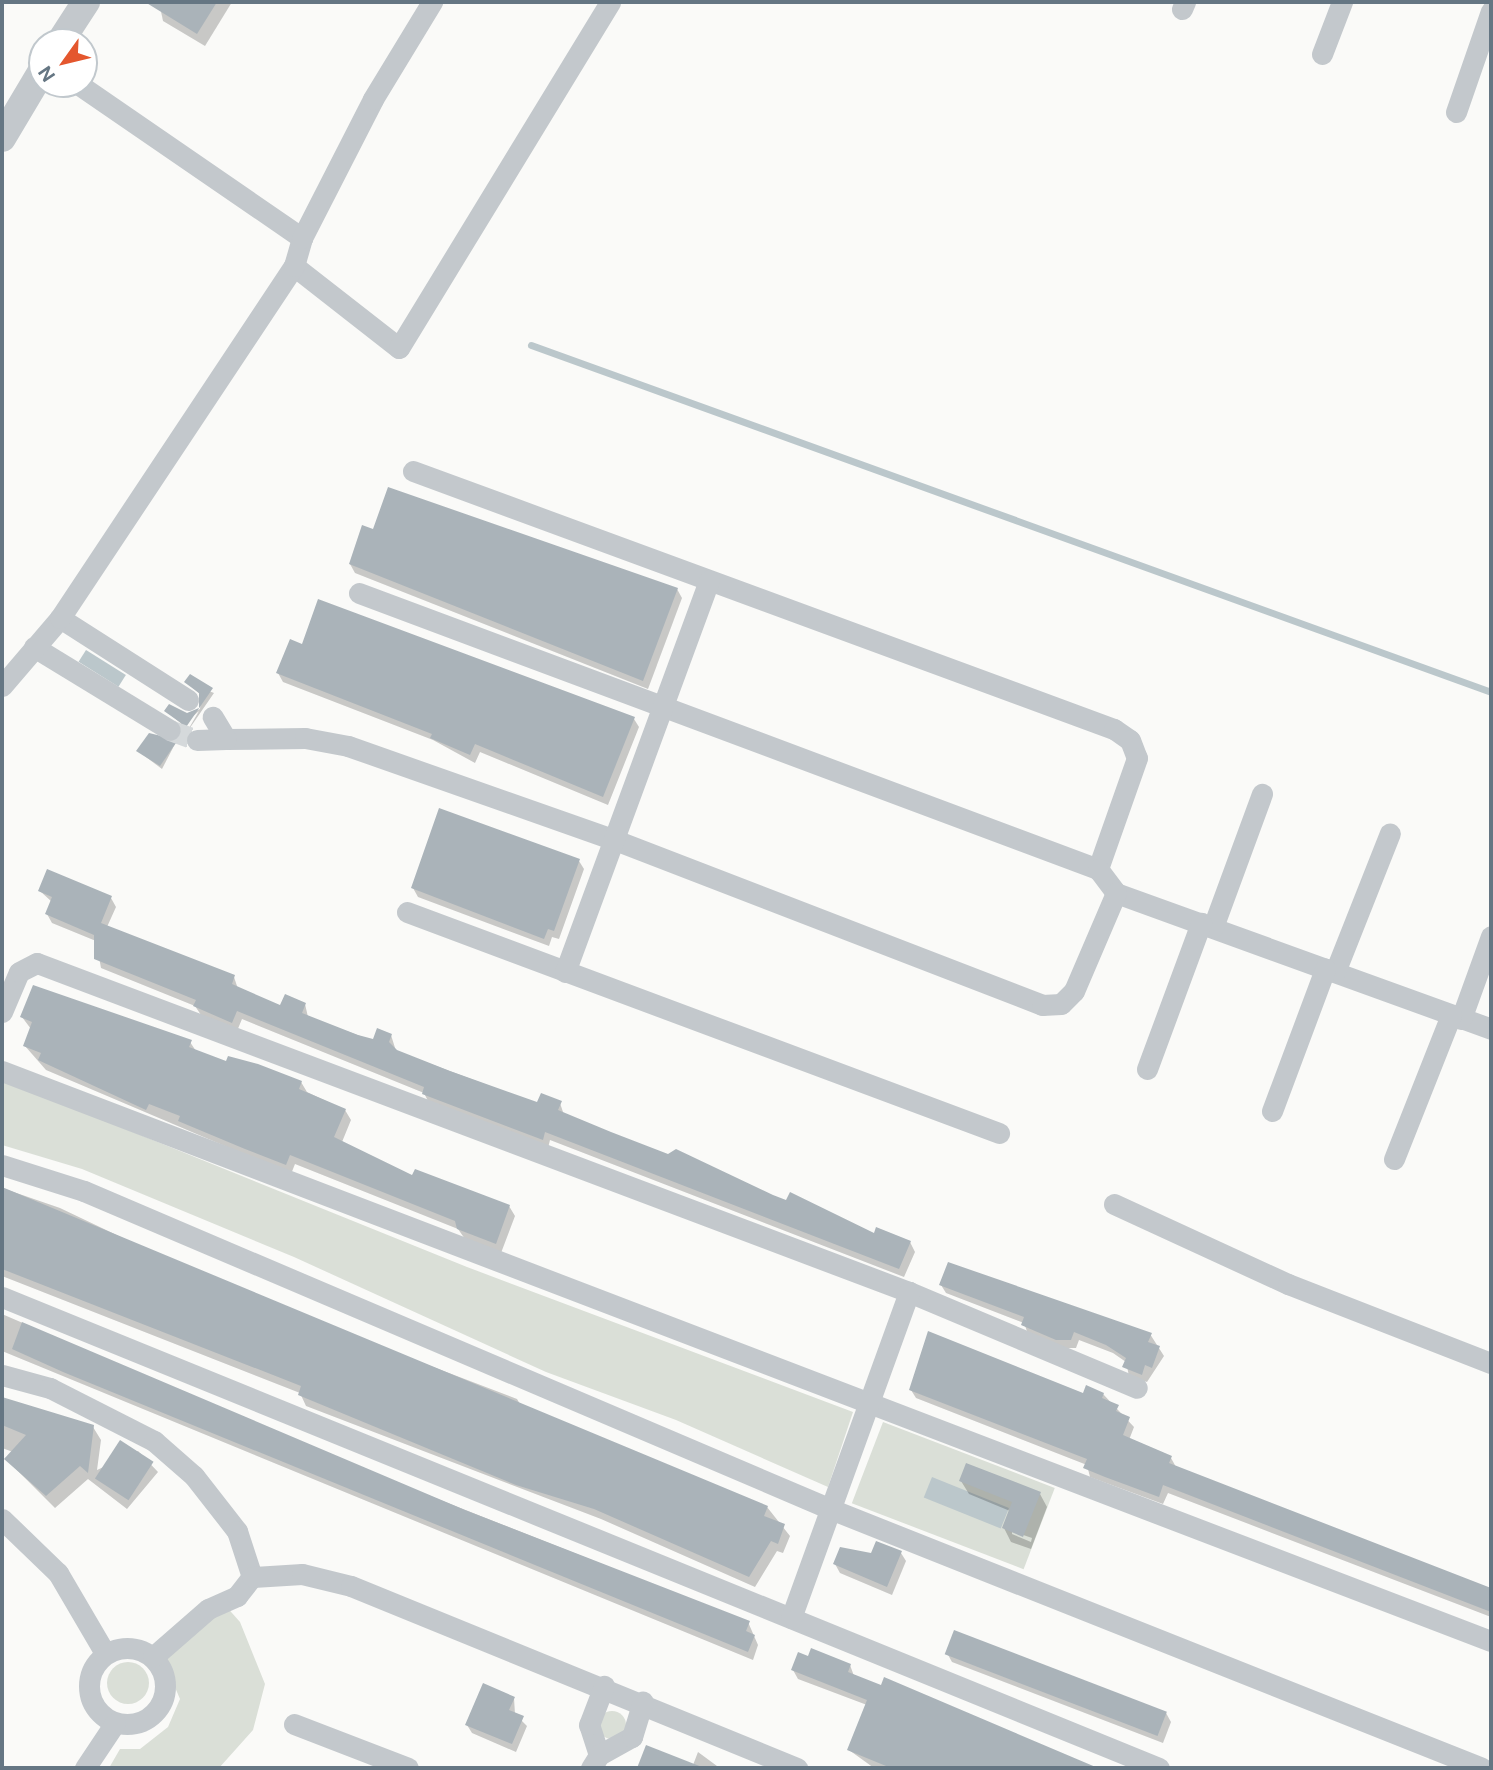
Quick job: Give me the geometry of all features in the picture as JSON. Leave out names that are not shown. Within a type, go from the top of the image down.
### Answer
[{"type":"street","points":[[69,28],[86,2]]},
{"type":"street","points":[[2,686],[60,618],[294,266],[302,238],[432,2]]},
{"type":"street","points":[[294,266],[399,348],[610,2]]},
{"type":"street","points":[[1322,54],[1342,2]]},
{"type":"street","points":[[1456,112],[1491,12]]},
{"type":"street","points":[[2,138],[28,94]]},
{"type":"street","points":[[98,98],[302,238]]},
{"type":"street","points":[[413,471],[1130,740],[1137,758],[1098,869]]},
{"type":"street","points":[[565,972],[615,840],[661,703],[709,581]]},
{"type":"street","points":[[359,593],[661,703],[1098,869],[1116,893],[1491,1029]]},
{"type":"street","points":[[60,618],[188,700]]},
{"type":"street","points":[[34,647],[170,730]]},
{"type":"street","points":[[213,717],[226,739]]},
{"type":"street","points":[[197,740],[330,740],[615,840],[1042,1005],[1061,1004],[1074,991],[1116,893]]},
{"type":"street","points":[[1147,1069],[1262,794]]},
{"type":"street","points":[[1272,1111],[1390,833]]},
{"type":"street","points":[[407,912],[999,1133]]},
{"type":"street","points":[[1394,1159],[1491,936]]},
{"type":"street","points":[[2,1012],[19,972],[37,963],[909,1292],[1137,1388]]},
{"type":"street","points":[[2,1071],[1491,1641]]},
{"type":"street","points":[[2,1165],[84,1191],[833,1510],[1482,1768]]},
{"type":"street","points":[[1114,1204],[1288,1284],[1491,1363]]},
{"type":"street","points":[[791,1618],[833,1510],[909,1292]]},
{"type":"street","points":[[2,1297],[1158,1768]]},
{"type":"street","points":[[2,1375],[104,1412],[154,1441],[194,1476],[237,1531],[252,1577]]},
{"type":"street","points":[[2,1519],[58,1573],[106,1653]]},
{"type":"street","points":[[153,1657],[208,1609],[237,1596],[252,1577],[302,1574],[351,1586],[604,1686],[797,1768]]},
{"type":"street","points":[[130,1647],[153,1657],[165,1680],[160,1705],[141,1722],[115,1723],[90,1697],[90,1672],[106,1653],[130,1647]]},
{"type":"street","points":[[604,1686],[589,1725],[595,1761],[632,1737],[643,1702]]},
{"type":"street","points":[[85,1768],[115,1723]]},
{"type":"street","points":[[294,1724],[408,1768]]},
{"type":"shaded area","points":[[86,650],[126,675],[118,687],[79,662]]},
{"type":"shaded area","points":[[2,1079],[467,1267],[853,1412],[828,1487],[676,1420],[546,1372],[294,1257],[82,1169],[2,1145]]},
{"type":"shaded area","points":[[883,1422],[1055,1488],[1024,1569],[852,1503]]},
{"type":"shaded area","points":[[932,1477],[1009,1508],[1001,1528],[924,1497]]},
{"type":"shaded area","points":[[216,1595],[240,1622],[265,1684],[253,1730],[219,1768],[109,1768],[120,1749],[140,1749],[168,1727],[180,1699],[157,1645]]},
{"type":"shaded area","points":[[128,1662],[143,1668],[149,1683],[143,1698],[128,1704],[113,1698],[107,1683],[113,1668]]},
{"type":"shaded area","points":[[612,1711],[622,1715],[626,1725],[622,1735],[612,1739],[602,1735],[598,1725],[602,1715]]},
{"type":"building","points":[[145,2],[217,2],[197,34]]},
{"type":"building","points":[[388,487],[678,588],[643,681],[349,564],[362,525],[373,529]]},
{"type":"building","points":[[318,599],[635,717],[603,797],[475,744],[470,755],[430,738],[432,734],[276,673],[290,639],[302,644]]},
{"type":"building","points":[[190,674],[213,688],[182,733],[181,723],[164,711],[169,704],[187,713],[199,708],[199,693],[184,682]]},
{"type":"building","points":[[149,733],[178,740],[160,766],[136,751]]},
{"type":"building","points":[[439,808],[580,859],[554,931],[548,929],[544,939],[411,888]]},
{"type":"building","points":[[47,869],[112,896],[101,923],[235,975],[232,984],[280,1005],[285,994],[306,1003],[302,1013],[358,1035],[373,1039],[377,1028],[392,1034],[389,1042],[397,1050],[537,1102],[541,1093],[562,1101],[558,1110],[611,1132],[668,1154],[676,1149],[773,1195],[786,1200],[790,1192],[874,1233],[876,1227],[911,1241],[899,1269],[545,1132],[543,1140],[422,1094],[424,1087],[237,1011],[232,1023],[193,1006],[196,1000],[94,959],[94,935],[45,914],[52,897],[38,891]]},
{"type":"building","points":[[33,985],[192,1040],[189,1047],[226,1061],[228,1056],[302,1081],[299,1089],[346,1109],[334,1137],[412,1175],[415,1169],[510,1205],[496,1244],[457,1229],[455,1221],[290,1155],[286,1165],[178,1121],[180,1116],[149,1104],[146,1110],[38,1060],[41,1053],[23,1046],[32,1022],[20,1017]]},
{"type":"building","points":[[2,1187],[768,1506],[764,1516],[785,1524],[778,1544],[771,1541],[749,1577],[594,1509],[516,1485],[298,1395],[301,1386],[2,1269]]},
{"type":"building","points":[[948,1262],[1152,1333],[1148,1342],[1160,1346],[1152,1368],[1145,1365],[1142,1375],[1122,1367],[1126,1358],[1106,1345],[1074,1332],[1071,1340],[1056,1340],[1021,1325],[1024,1317],[939,1285]]},
{"type":"building","points":[[22,1322],[465,1510],[750,1621],[746,1631],[755,1635],[748,1652],[12,1349]]},
{"type":"building","points":[[928,1331],[1083,1393],[1086,1385],[1104,1393],[1102,1398],[1119,1405],[1116,1411],[1130,1417],[1123,1435],[1172,1456],[1169,1463],[1491,1588],[1491,1612],[1163,1485],[1159,1497],[1105,1477],[1083,1468],[1087,1459],[909,1390]]},
{"type":"building","points":[[2,1397],[94,1425],[88,1473],[80,1466],[46,1496],[4,1459],[26,1435],[2,1425]]},
{"type":"building","points":[[120,1440],[154,1462],[128,1500],[95,1479]]},
{"type":"building","points":[[966,1463],[1041,1492],[1023,1537],[1002,1528],[1012,1502],[959,1481]]},
{"type":"building","points":[[876,1541],[902,1551],[887,1587],[833,1564],[840,1547],[871,1553]]},
{"type":"building","points":[[954,1630],[1167,1712],[1158,1736],[945,1654]]},
{"type":"building","points":[[811,1648],[851,1664],[848,1672],[881,1685],[884,1677],[1098,1768],[891,1768],[847,1750],[867,1700],[791,1670],[798,1652],[808,1656]]},
{"type":"building","points":[[483,1683],[515,1697],[509,1710],[524,1716],[512,1744],[465,1725]]},
{"type":"building","points":[[646,1745],[702,1767],[702,1768],[637,1768]]},
{"type":"waterway","points":[[531,345],[1491,692]]},
{"type":"tunnel","points":[[170,730],[197,740]]}]
